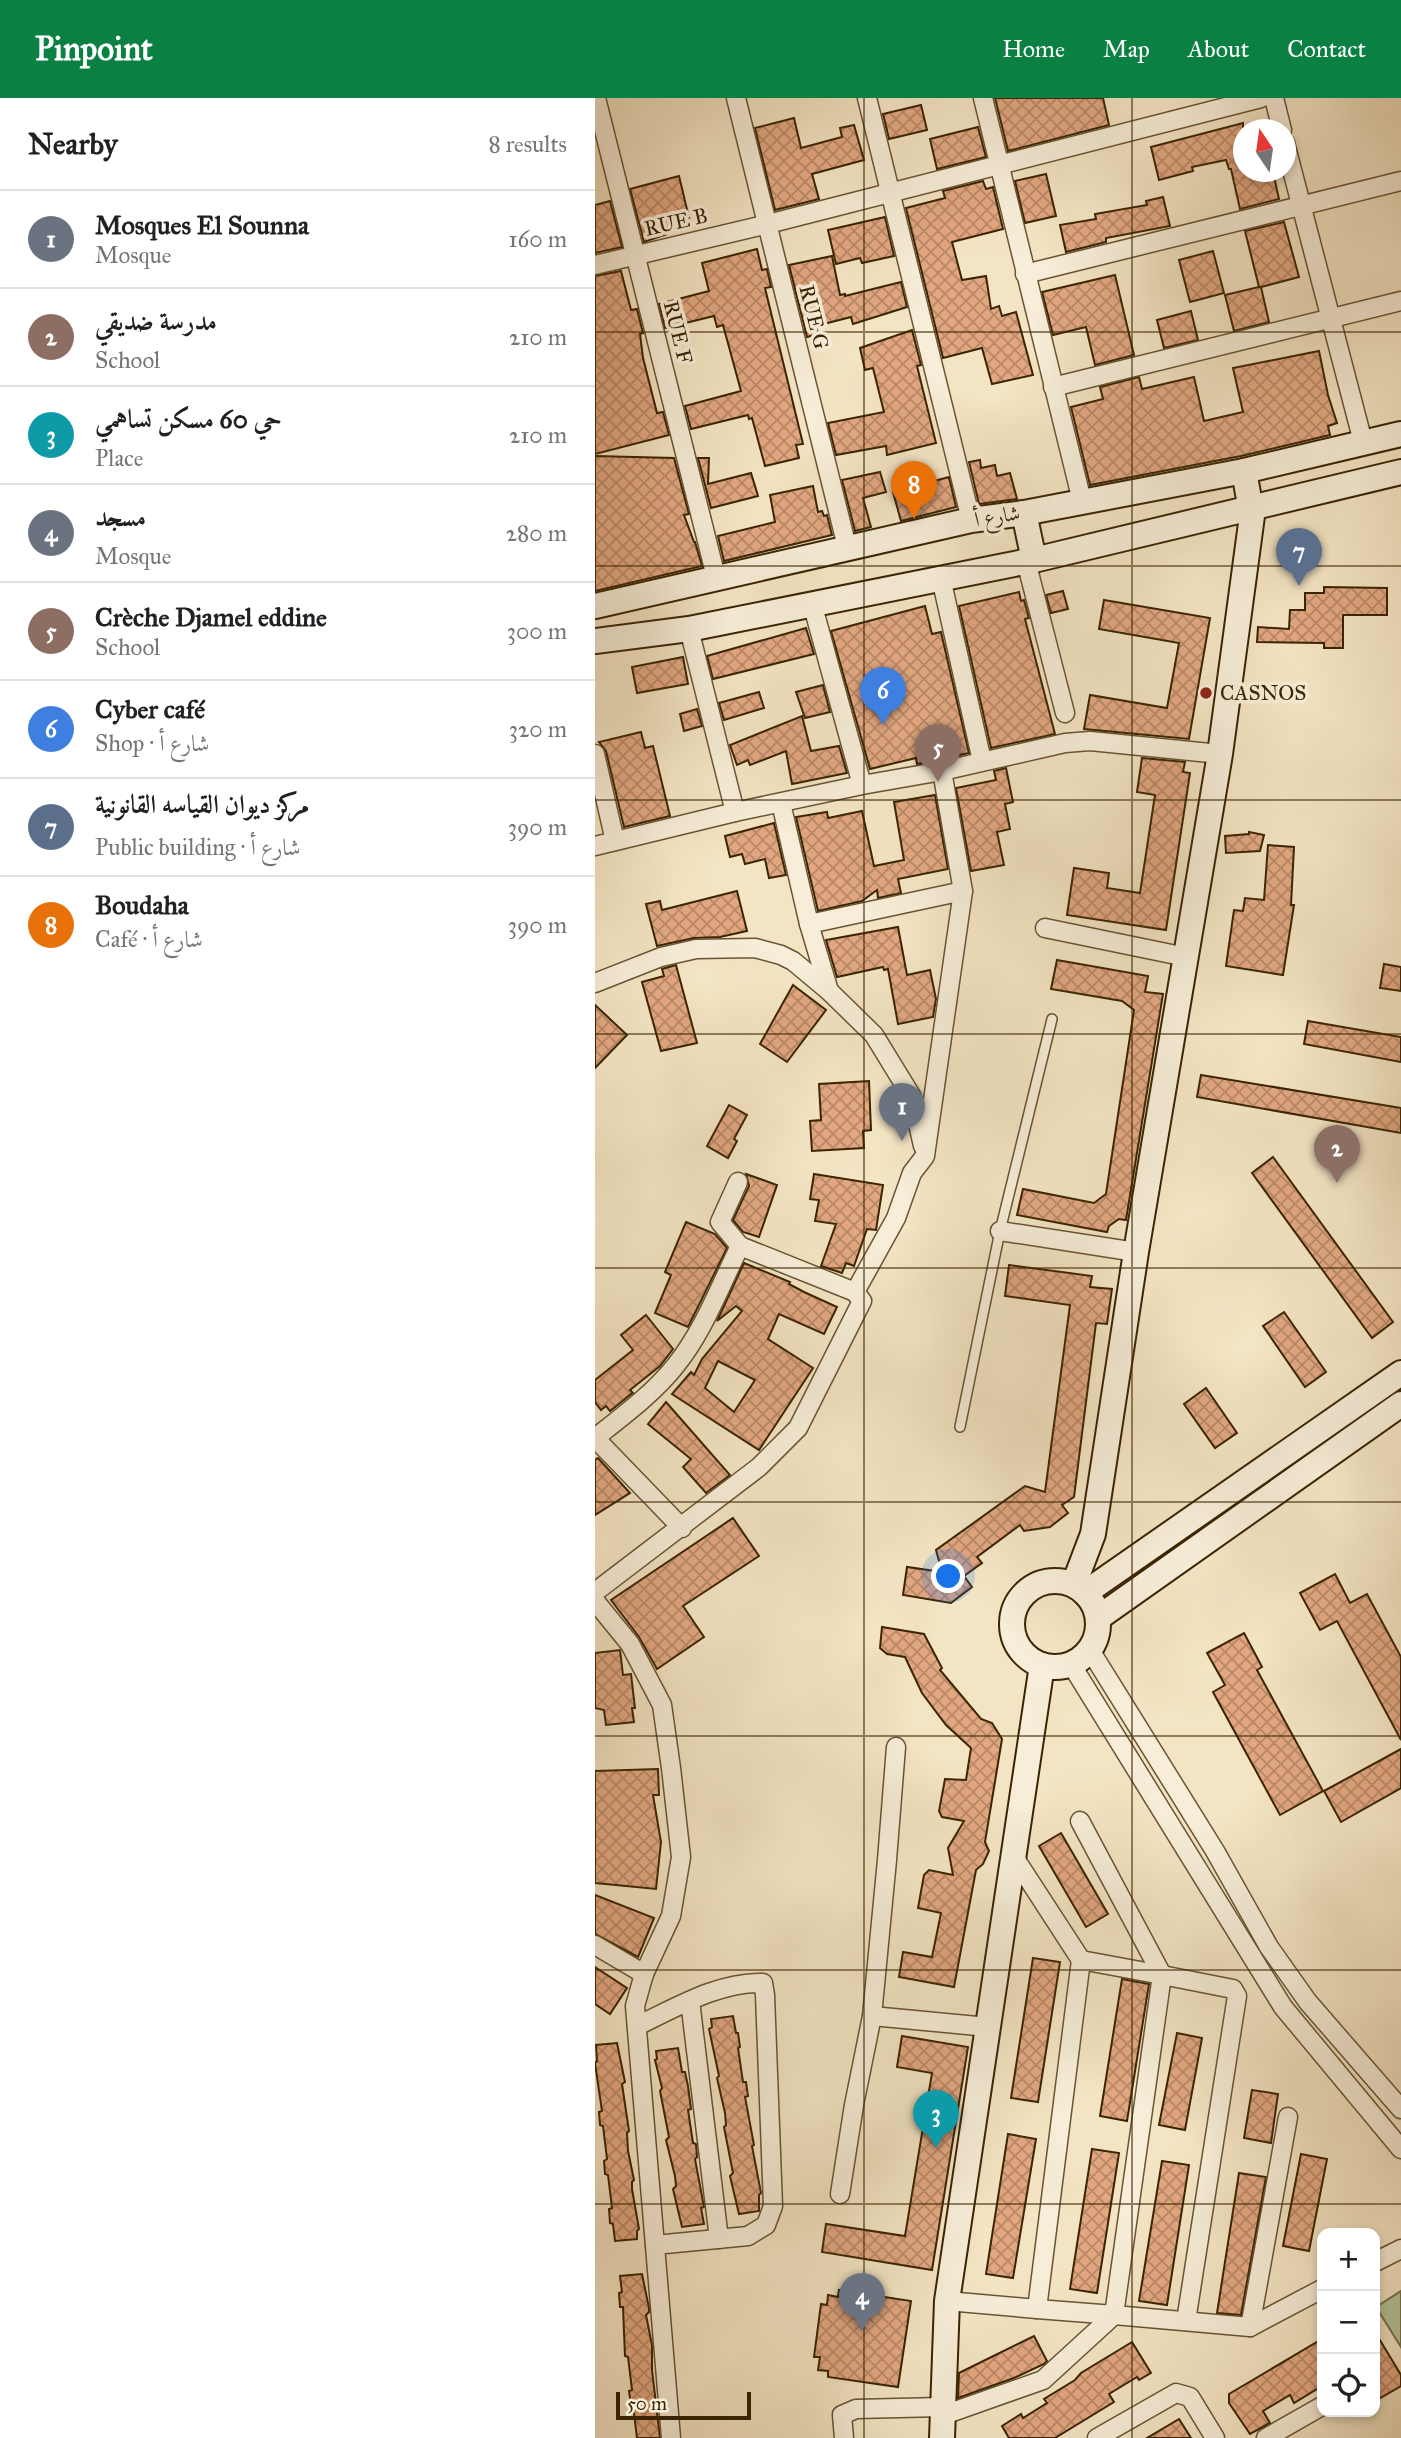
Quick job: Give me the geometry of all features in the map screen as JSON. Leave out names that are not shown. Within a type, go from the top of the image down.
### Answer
[{"type":"street","name":"RUE F","points":[[596,98],[599,123],[636,255],[716,578]]},
{"type":"street","name":"RUE G","points":[[736,98],[847,547]]},
{"type":"street","points":[[867,98],[971,520]]},
{"type":"street","points":[[983,98],[997,164],[1082,501]]},
{"type":"street","name":"RUE B","points":[[595,265],[1261,98]]},
{"type":"street","points":[[1274,98],[1279,119]]},
{"type":"street","points":[[1025,274],[1401,181]]},
{"type":"street","points":[[1295,182],[1363,442]]},
{"type":"street","points":[[1053,387],[1401,301]]},
{"type":"street","name":"شارع أ","points":[[595,606],[971,520],[1024,513],[1244,471],[1401,434]]},
{"type":"street","points":[[1080,1589],[1093,1534],[1136,1252],[1220,754],[1252,508],[1244,471]]},
{"type":"street","points":[[595,641],[688,629],[1030,561],[1401,472]]},
{"type":"street","points":[[1024,513],[1030,561],[1065,712]]},
{"type":"street","points":[[941,578],[982,761]]},
{"type":"street","points":[[812,603],[862,785]]},
{"type":"street","points":[[688,629],[735,812]]},
{"type":"street","points":[[595,846],[735,812],[1065,743],[1090,741],[1220,754]]},
{"type":"street","points":[[595,754],[615,841]]},
{"type":"street","points":[[855,1292],[896,1218],[912,1174],[925,1156],[963,891],[941,771]]},
{"type":"street","points":[[781,803],[809,924],[829,991]]},
{"type":"street","points":[[809,924],[963,891]]},
{"type":"street","points":[[1045,928],[1186,957]]},
{"type":"street","points":[[595,983],[672,954],[696,950],[755,948],[793,961],[829,991],[874,1035],[912,1097],[925,1156]]},
{"type":"street","points":[[595,1592],[683,1528],[759,1467],[798,1427],[862,1301],[855,1292],[740,1246],[720,1222],[738,1182]]},
{"type":"street","points":[[1000,1231],[1136,1252]]},
{"type":"street","points":[[683,1528],[595,1438],[635,1406],[675,1366],[705,1320],[740,1246]]},
{"type":"street","points":[[1080,1589],[1401,1373]]},
{"type":"street","points":[[1098,1618],[1401,1404]]},
{"type":"street","points":[[1053,1581],[1080,1589],[1094,1604],[1098,1618],[1096,1640],[1081,1657],[1057,1667],[1042,1665],[1030,1659],[1013,1636],[1011,1622],[1022,1596],[1033,1587],[1053,1581]]},
{"type":"street","points":[[595,1601],[630,1644],[662,1705],[681,1857],[671,1916],[644,1974],[635,2006],[671,2438]]},
{"type":"street","points":[[1081,1657],[1215,1851],[1269,1947],[1297,1988],[1401,2109]]},
{"type":"street","points":[[1081,1657],[1283,2007],[1401,2149]]},
{"type":"street","points":[[942,2420],[947,2301],[1042,1665]]},
{"type":"street","points":[[840,2194],[872,2016],[895,1747]]},
{"type":"street","points":[[844,2438],[842,2415],[856,2409],[942,2420],[1043,2380],[1114,2315],[1162,1975],[1080,1821]]},
{"type":"street","points":[[1014,1857],[1081,1960],[1037,2309]]},
{"type":"street","points":[[595,1945],[644,1974]]},
{"type":"street","points":[[1081,1960],[1233,1989],[1237,1996],[1186,2321]]},
{"type":"street","points":[[636,2025],[690,2001],[744,1982],[763,1983],[773,2206],[766,2225],[748,2236],[655,2245]]},
{"type":"street","points":[[690,2001],[719,2239]]},
{"type":"street","points":[[872,2016],[988,2027]]},
{"type":"street","points":[[1249,2327],[1288,2117]]},
{"type":"street","points":[[1380,2260],[1401,2249]]},
{"type":"street","points":[[947,2301],[1249,2327],[1318,2291]]},
{"type":"street","points":[[1097,2438],[1176,2393],[1190,2397],[1215,2438]]},
{"type":"street","points":[[1266,2438],[1317,2409]]},
{"type":"lane","points":[[960,1427],[1000,1231],[1052,1020]]},
{"type":"green space","points":[[1401,2291],[1401,2347],[1380,2313],[1380,2304]]},
{"type":"building","points":[[995,98],[1103,98],[1109,125],[1008,151]]},
{"type":"building","points":[[921,105],[927,130],[889,139],[883,114]]},
{"type":"building","points":[[794,118],[801,148],[842,137],[840,128],[854,125],[864,160],[812,174],[819,199],[775,210],[755,128]]},
{"type":"building","points":[[1233,126],[1233,178],[1226,160],[1192,167],[1193,171],[1159,180],[1151,147]]},
{"type":"building","points":[[978,127],[986,157],[937,169],[930,139]]},
{"type":"building","points":[[1046,174],[1056,216],[1025,223],[1015,181]]},
{"type":"building","points":[[679,176],[690,222],[666,228],[667,234],[644,242],[630,189]]},
{"type":"building","points":[[983,181],[986,189],[993,187],[1003,229],[952,242],[962,280],[986,276],[991,309],[999,306],[1002,316],[1016,312],[1033,375],[992,384],[982,348],[943,358],[906,208],[945,198],[943,191]]},
{"type":"building","points":[[1234,182],[1275,182],[1279,199],[1240,209]]},
{"type":"building","points":[[1163,197],[1170,226],[1106,238],[1106,242],[1066,252],[1060,225],[1096,219],[1095,214],[1147,205],[1146,201]]},
{"type":"building","points":[[610,201],[622,247],[595,253],[595,205]]},
{"type":"building","points":[[885,217],[894,256],[862,263],[860,258],[836,264],[828,230]]},
{"type":"building","points":[[1284,222],[1299,277],[1261,287],[1269,322],[1234,331],[1225,295],[1259,287],[1245,231]]},
{"type":"building","points":[[757,249],[762,270],[767,269],[771,287],[765,288],[803,444],[796,445],[799,458],[765,466],[752,418],[749,419],[748,415],[691,429],[685,406],[741,391],[723,325],[717,327],[714,316],[665,328],[659,304],[709,291],[702,263]]},
{"type":"building","points":[[1213,251],[1224,293],[1190,302],[1179,260]]},
{"type":"building","points":[[832,256],[840,295],[901,282],[907,307],[853,324],[851,317],[816,326],[818,334],[807,337],[789,265]]},
{"type":"building","points":[[621,271],[631,310],[637,309],[643,333],[640,334],[643,358],[657,413],[663,412],[669,435],[595,454],[595,276]]},
{"type":"building","points":[[1115,275],[1134,355],[1095,365],[1086,327],[1053,335],[1042,292]]},
{"type":"building","points":[[1191,311],[1198,340],[1164,348],[1157,320]]},
{"type":"building","points":[[912,330],[921,365],[917,366],[936,443],[887,455],[886,446],[836,455],[828,423],[884,412],[873,368],[865,370],[860,348]]},
{"type":"building","points":[[1319,351],[1337,423],[1328,426],[1330,435],[1241,456],[1090,485],[1071,407],[1103,399],[1100,387],[1139,377],[1142,389],[1194,377],[1204,421],[1243,412],[1233,368]]},
{"type":"building","points":[[595,456],[674,458],[689,514],[684,515],[702,566],[595,591]]},
{"type":"building","points":[[698,458],[709,458],[708,484],[751,473],[758,496],[711,508]]},
{"type":"building","points":[[980,460],[981,468],[995,465],[997,476],[1010,473],[1017,499],[979,504],[969,462]]},
{"type":"building","points":[[880,472],[886,492],[863,498],[871,527],[855,531],[842,480]]},
{"type":"building","points":[[949,477],[956,507],[901,521],[893,492]]},
{"type":"building","points":[[813,486],[818,512],[822,511],[824,516],[827,515],[832,535],[724,561],[718,536],[775,522],[770,495]]},
{"type":"building","points":[[1324,587],[1387,588],[1387,615],[1343,615],[1343,648],[1324,648],[1324,643],[1257,642],[1258,627],[1289,629],[1290,610],[1305,610],[1305,593],[1324,593]]},
{"type":"building","points":[[1063,591],[1068,609],[1051,613],[1046,595]]},
{"type":"building","points":[[1019,592],[1029,618],[1025,619],[1055,734],[991,748],[959,606]]},
{"type":"building","points":[[1104,600],[1210,618],[1189,739],[1084,729],[1090,695],[1167,708],[1179,643],[1099,629]]},
{"type":"building","points":[[925,606],[932,634],[941,632],[969,753],[917,764],[916,758],[870,769],[831,631]]},
{"type":"building","points":[[806,628],[814,654],[713,679],[707,656]]},
{"type":"building","points":[[683,657],[688,684],[637,693],[632,667]]},
{"type":"building","points":[[823,685],[830,712],[805,718],[796,692]]},
{"type":"building","points":[[759,692],[764,708],[724,720],[719,703]]},
{"type":"building","points":[[697,709],[702,726],[684,731],[680,714]]},
{"type":"building","points":[[802,716],[811,751],[839,746],[847,773],[792,784],[786,751],[750,765],[748,760],[737,765],[730,745]]},
{"type":"building","points":[[641,732],[645,748],[653,746],[670,816],[624,827],[606,751],[599,742]]},
{"type":"building","points":[[1142,758],[1185,762],[1183,772],[1190,773],[1166,930],[1067,915],[1074,868],[1109,873],[1107,888],[1140,893],[1155,795],[1137,792]]},
{"type":"building","points":[[1006,768],[1013,802],[1005,804],[1010,829],[997,832],[1004,865],[971,871],[956,788],[996,780],[994,771]]},
{"type":"building","points":[[935,795],[948,869],[898,879],[901,893],[878,898],[877,890],[862,901],[818,911],[796,817],[827,812],[828,818],[862,811],[874,866],[904,860],[894,802]]},
{"type":"building","points":[[774,823],[786,875],[769,878],[765,859],[745,864],[742,854],[730,857],[725,836]]},
{"type":"building","points":[[1249,832],[1264,835],[1260,851],[1226,853],[1225,836]]},
{"type":"building","points":[[1268,845],[1294,847],[1291,905],[1294,905],[1283,975],[1226,966],[1234,910],[1243,911],[1245,898],[1264,900]]},
{"type":"building","points":[[737,891],[747,931],[657,946],[646,904],[660,901],[662,910]]},
{"type":"building","points":[[898,927],[907,975],[930,970],[936,999],[933,1017],[898,1024],[888,969],[884,970],[883,967],[837,977],[826,940]]},
{"type":"building","points":[[1057,960],[1148,976],[1145,992],[1163,994],[1126,1220],[1119,1219],[1109,1226],[1107,1232],[1017,1215],[1023,1189],[1094,1203],[1106,1194],[1134,1010],[1122,1001],[1051,989]]},
{"type":"building","points":[[1384,964],[1401,967],[1401,991],[1380,988]]},
{"type":"building","points":[[676,965],[697,1043],[661,1051],[642,982],[664,976],[662,969]]},
{"type":"building","points":[[793,985],[826,1010],[787,1062],[760,1044]]},
{"type":"building","points":[[595,1005],[627,1035],[595,1068]]},
{"type":"building","points":[[1308,1021],[1401,1037],[1401,1062],[1304,1044]]},
{"type":"building","points":[[1201,1075],[1401,1108],[1401,1133],[1197,1097]]},
{"type":"building","points":[[869,1081],[871,1130],[863,1131],[864,1148],[812,1151],[810,1121],[821,1120],[819,1084]]},
{"type":"building","points":[[729,1105],[747,1115],[734,1139],[737,1141],[728,1158],[707,1146]]},
{"type":"building","points":[[1273,1157],[1393,1322],[1372,1338],[1252,1173]]},
{"type":"building","points":[[746,1174],[777,1185],[759,1237],[743,1232],[733,1220],[749,1186]]},
{"type":"building","points":[[814,1174],[883,1185],[876,1230],[867,1229],[854,1266],[846,1263],[842,1273],[821,1266],[836,1224],[815,1221],[819,1200],[810,1199]]},
{"type":"building","points":[[686,1222],[715,1234],[727,1248],[688,1327],[655,1313],[671,1275],[665,1272]]},
{"type":"building","points":[[744,1263],[790,1282],[789,1284],[804,1292],[837,1307],[824,1334],[779,1314],[768,1339],[813,1368],[759,1450],[672,1394],[691,1372],[694,1375],[702,1359],[742,1311],[736,1306],[717,1321]],"holes":[[[718,1361],[755,1380],[734,1412],[705,1388]]]},
{"type":"building","points":[[1009,1265],[1092,1276],[1090,1287],[1112,1289],[1107,1324],[1096,1323],[1074,1497],[1062,1505],[1068,1513],[1050,1527],[1024,1531],[1020,1525],[977,1557],[982,1563],[964,1576],[972,1587],[951,1603],[903,1595],[907,1567],[942,1572],[936,1550],[1025,1486],[1045,1492],[1070,1305],[1005,1296]]},
{"type":"building","points":[[1284,1312],[1326,1372],[1305,1387],[1263,1326]]},
{"type":"building","points":[[646,1315],[673,1349],[660,1366],[630,1390],[633,1393],[610,1411],[606,1406],[601,1410],[595,1402],[595,1380],[633,1350],[621,1335]]},
{"type":"building","points":[[1206,1388],[1237,1433],[1215,1448],[1184,1404]]},
{"type":"building","points":[[666,1402],[730,1475],[706,1493],[683,1467],[691,1459],[648,1424]]},
{"type":"building","points":[[598,1458],[630,1493],[595,1515],[595,1460]]},
{"type":"building","points":[[733,1518],[759,1556],[683,1606],[704,1637],[657,1669],[639,1637],[611,1600]]},
{"type":"building","points":[[1335,1574],[1350,1603],[1367,1594],[1401,1657],[1401,1740],[1337,1621],[1320,1630],[1300,1593]]},
{"type":"building","points":[[882,1627],[924,1634],[942,1668],[940,1670],[981,1719],[992,1723],[1002,1739],[985,1842],[989,1851],[983,1864],[976,1870],[954,1987],[899,1977],[903,1952],[932,1957],[941,1913],[918,1908],[924,1875],[929,1870],[953,1875],[948,1848],[964,1821],[942,1817],[939,1811],[945,1779],[966,1780],[971,1748],[946,1725],[922,1693],[905,1657],[887,1654],[880,1648]]},
{"type":"building","points":[[1244,1633],[1262,1667],[1257,1670],[1323,1791],[1280,1815],[1213,1692],[1225,1685],[1207,1653]]},
{"type":"building","points":[[620,1650],[623,1675],[631,1674],[634,1722],[606,1725],[604,1710],[595,1708],[595,1653]]},
{"type":"building","points":[[1401,1749],[1401,1788],[1341,1822],[1324,1791]]},
{"type":"building","points":[[658,1769],[659,1795],[653,1795],[661,1842],[656,1889],[595,1883],[595,1771]]},
{"type":"building","points":[[1061,1833],[1108,1914],[1086,1927],[1039,1846]]},
{"type":"building","points":[[595,1895],[654,1918],[638,1957],[595,1934]]},
{"type":"building","points":[[1033,1958],[1060,1962],[1038,2102],[1011,2098]]},
{"type":"building","points":[[595,1967],[627,1988],[610,2014],[595,2004]]},
{"type":"building","points":[[1122,1979],[1149,1984],[1127,2121],[1100,2116]]},
{"type":"building","points":[[733,2016],[738,2033],[743,2082],[746,2082],[748,2096],[745,2097],[761,2193],[759,2211],[739,2214],[730,2176],[733,2173],[724,2127],[725,2113],[709,2029],[712,2027],[711,2019]]},
{"type":"building","points":[[1177,2033],[1202,2038],[1185,2130],[1159,2125]]},
{"type":"building","points":[[902,2036],[968,2047],[932,2270],[822,2252],[826,2224],[905,2236],[932,2073],[897,2067]]},
{"type":"building","points":[[617,2043],[625,2082],[622,2084],[629,2131],[628,2151],[639,2229],[637,2239],[615,2241],[613,2224],[610,2223],[609,2209],[612,2208],[608,2175],[605,2174],[604,2161],[607,2159],[603,2126],[600,2125],[599,2112],[602,2111],[595,2063],[596,2045]]},
{"type":"building","points":[[678,2048],[682,2072],[685,2072],[688,2086],[691,2109],[688,2110],[693,2143],[696,2144],[695,2159],[704,2207],[701,2208],[704,2224],[682,2227],[673,2189],[676,2186],[675,2176],[666,2140],[669,2137],[655,2060],[656,2051]]},
{"type":"building","points":[[1252,2090],[1278,2094],[1271,2143],[1244,2138]]},
{"type":"building","points":[[1008,2134],[1036,2139],[1013,2278],[986,2274]]},
{"type":"building","points":[[1092,2149],[1119,2153],[1097,2293],[1070,2289]]},
{"type":"building","points":[[1301,2154],[1327,2159],[1309,2251],[1283,2246]]},
{"type":"building","points":[[1162,2161],[1189,2165],[1167,2305],[1139,2301]]},
{"type":"building","points":[[1239,2173],[1266,2177],[1241,2315],[1217,2313]]},
{"type":"building","points":[[642,2274],[649,2308],[646,2315],[652,2345],[652,2370],[660,2438],[637,2438],[629,2391],[632,2390],[628,2357],[625,2356],[620,2276]]},
{"type":"building","points":[[839,2290],[911,2301],[898,2387],[828,2377],[828,2371],[818,2370],[820,2357],[814,2357],[821,2304],[827,2305],[828,2295],[838,2297]]},
{"type":"building","points":[[1034,2336],[1047,2361],[1044,2364],[958,2398],[959,2373]]},
{"type":"building","points":[[1380,2340],[1401,2375],[1401,2386],[1380,2398]]},
{"type":"building","points":[[1132,2342],[1151,2373],[1139,2380],[1137,2377],[1109,2394],[1114,2402],[1055,2438],[1009,2438],[1002,2426],[1021,2414],[1023,2418],[1047,2403],[1044,2399]]},
{"type":"building","points":[[1317,2342],[1317,2389],[1294,2403],[1290,2395],[1263,2411],[1270,2423],[1250,2434],[1229,2403],[1229,2394]]},
{"type":"building","points":[[1179,2419],[1191,2438],[1147,2438]]},
{"type":"place","name":"Boudaha","points":[[914,519]]},
{"type":"place","name":"مركز ديوان القياسه القانونية","points":[[1299,586]]},
{"type":"place","name":"CASNOS","points":[[1206,693]]},
{"type":"place","name":"Cyber café","points":[[883,725]]},
{"type":"place","name":"Crèche Djamel eddine","points":[[938,782]]},
{"type":"place","name":"Mosques El Sounna","points":[[902,1141]]},
{"type":"place","name":"مدرسة ضديقي","points":[[1337,1183]]},
{"type":"place","name":"حي 60 مسكن تساهمي","points":[[936,2148]]},
{"type":"place","name":"مسجد","points":[[862,2331]]}]
